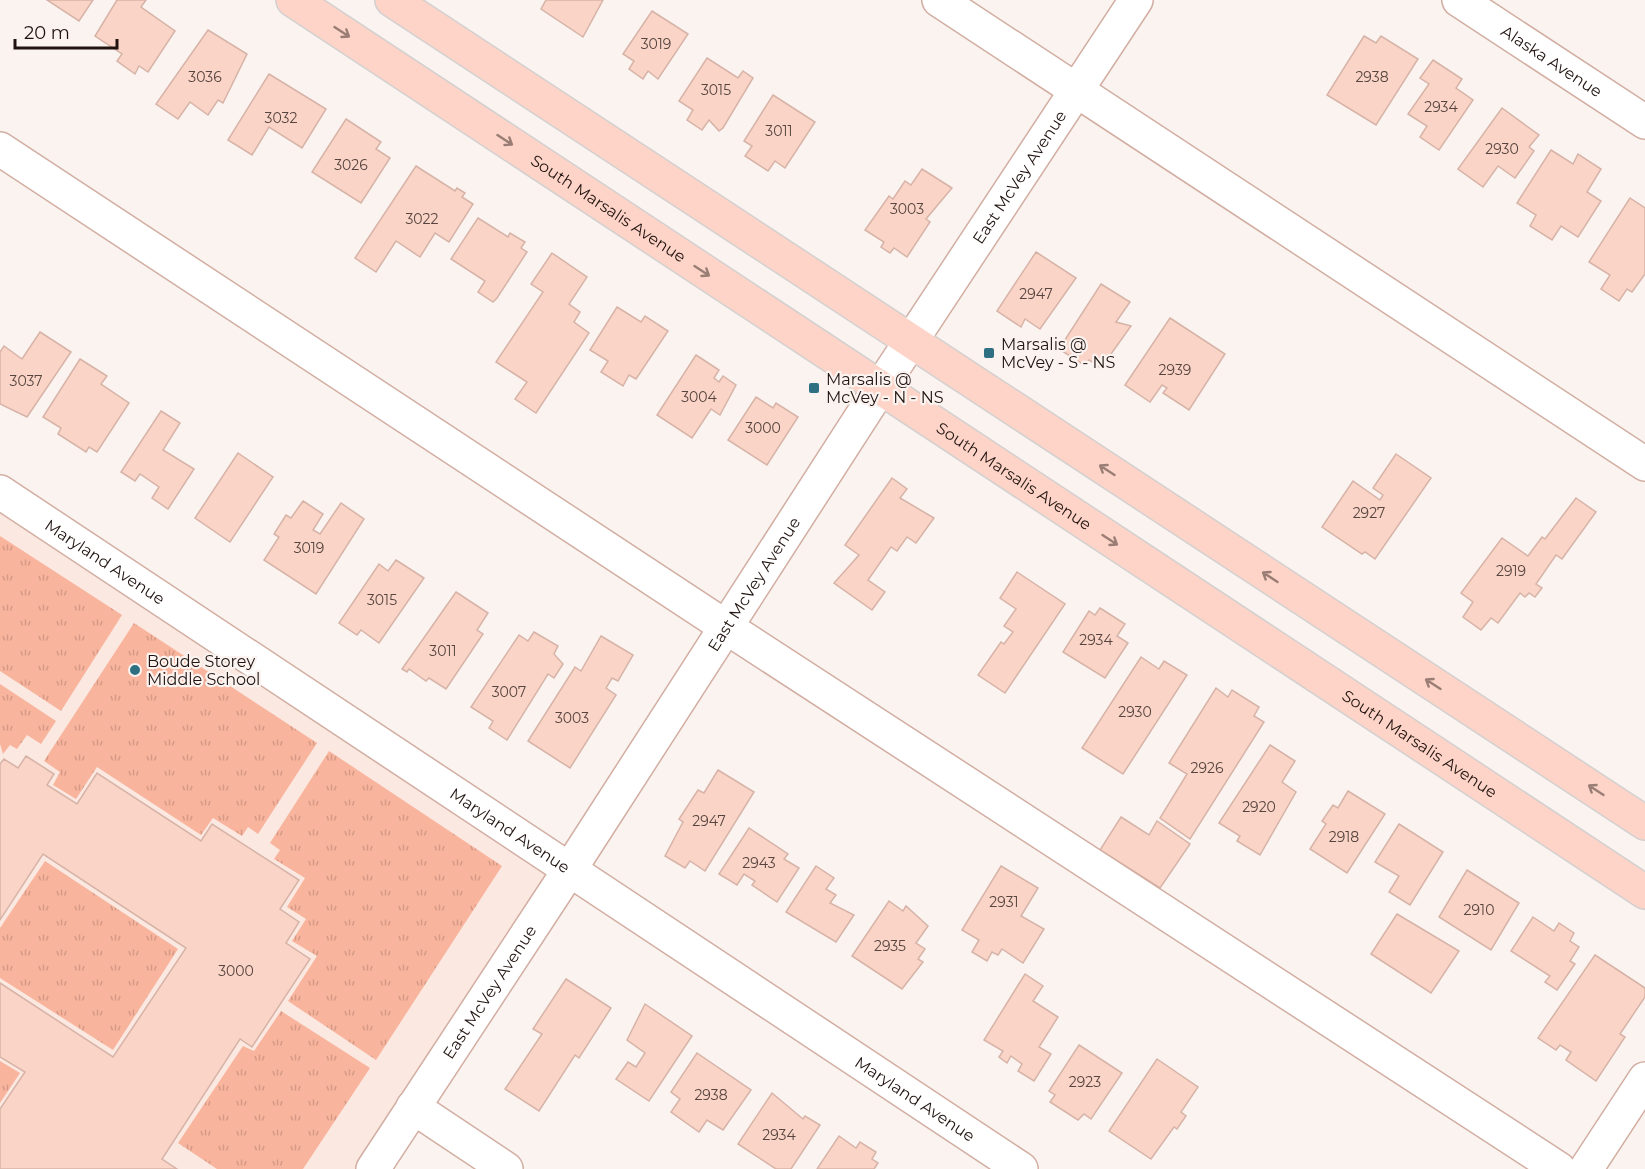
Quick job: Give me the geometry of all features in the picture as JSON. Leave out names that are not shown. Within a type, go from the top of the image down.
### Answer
[{"type":"main road","name":"South Marsalis Avenue","points":[[293,0],[1645,892]]},
{"type":"main road","points":[[392,0],[1645,823]]},
{"type":"street","points":[[939,0],[1645,464]]},
{"type":"street","name":"East McVey Avenue","points":[[373,1169],[570,869],[880,388],[1136,0]]},
{"type":"street","name":"Alaska Avenue","points":[[1460,0],[1645,122]]},
{"type":"street","points":[[0,149],[726,627],[1559,1169]]},
{"type":"street","name":"Maryland Avenue","points":[[0,492],[1021,1169]]},
{"type":"street","points":[[1586,1169],[1645,1079]]},
{"type":"street","points":[[413,1107],[506,1169]]},
{"type":"shaded area","name":"Boude Storey Middle School","points":[[0,492],[570,869],[376,1169],[0,1169]]},
{"type":"green space","points":[[0,536],[122,615],[61,711],[0,671]]},
{"type":"green space","points":[[134,623],[317,743],[258,834],[248,827],[242,836],[213,818],[201,835],[97,767],[76,799],[53,785],[60,772],[44,761]]},
{"type":"green space","points":[[0,684],[56,721],[41,744],[27,735],[17,749],[10,745],[3,754],[0,744]]},
{"type":"green space","points":[[329,751],[502,866],[376,1060],[288,1001],[317,956],[292,941],[306,919],[287,907],[305,878],[274,859],[280,850],[270,843]]},
{"type":"green space","points":[[45,861],[178,949],[113,1050],[0,978],[0,928]]},
{"type":"green space","points":[[281,1011],[370,1068],[303,1169],[217,1169],[178,1143],[243,1046],[254,1051]]},
{"type":"green space","points":[[0,1061],[20,1073],[0,1103]]},
{"type":"building","points":[[47,0],[93,0],[79,21]]},
{"type":"building","points":[[117,0],[146,0],[141,7],[175,31],[148,72],[139,66],[135,74],[117,61],[122,54],[95,36]]},
{"type":"building","points":[[546,0],[603,0],[583,37],[541,9]]},
{"type":"building","points":[[652,11],[688,34],[658,79],[648,71],[643,79],[629,69],[634,61],[623,54]]},
{"type":"building","points":[[208,30],[247,54],[223,103],[218,100],[208,115],[190,102],[178,119],[156,104]]},
{"type":"building","points":[[1364,36],[1376,43],[1381,36],[1418,59],[1376,125],[1327,95]]},
{"type":"building","points":[[707,58],[738,78],[743,71],[753,78],[719,131],[709,120],[702,130],[687,120],[693,110],[679,101]]},
{"type":"building","points":[[1433,60],[1462,79],[1456,88],[1473,100],[1439,150],[1420,137],[1427,126],[1408,114],[1429,84],[1420,78]]},
{"type":"building","points":[[269,74],[326,109],[302,148],[269,127],[252,155],[228,140]]},
{"type":"building","points":[[773,95],[815,122],[785,168],[775,161],[768,171],[745,156],[752,146],[744,141]]},
{"type":"building","points":[[1502,108],[1539,135],[1529,147],[1534,151],[1515,178],[1498,166],[1483,187],[1458,169]]},
{"type":"building","points":[[346,119],[381,142],[376,149],[390,158],[361,203],[312,172]]},
{"type":"building","points":[[1551,150],[1573,164],[1578,154],[1601,169],[1587,192],[1601,201],[1578,237],[1561,226],[1552,240],[1530,226],[1536,215],[1517,203]]},
{"type":"building","points":[[416,166],[455,191],[457,188],[465,193],[462,197],[473,204],[449,242],[435,233],[420,257],[396,241],[376,272],[355,258]]},
{"type":"building","points":[[922,169],[952,188],[926,219],[930,222],[907,257],[894,248],[890,253],[881,247],[884,242],[865,230],[889,196],[893,199],[905,181],[911,185]]},
{"type":"building","points":[[1630,198],[1645,208],[1645,274],[1632,292],[1627,289],[1619,301],[1601,289],[1610,275],[1589,262]]},
{"type":"building","points":[[478,218],[508,237],[510,233],[525,242],[521,248],[527,252],[493,302],[478,292],[485,281],[451,259]]},
{"type":"building","points":[[1036,252],[1076,278],[1040,329],[1025,319],[1021,327],[997,311]]},
{"type":"building","points":[[552,253],[587,277],[569,304],[580,312],[574,322],[589,333],[536,413],[515,399],[527,382],[496,362],[543,292],[531,284]]},
{"type":"building","points":[[1101,284],[1130,302],[1116,322],[1131,326],[1101,368],[1089,360],[1084,365],[1059,349]]},
{"type":"building","points":[[617,307],[641,322],[645,316],[668,331],[636,379],[629,375],[623,386],[601,372],[608,361],[590,350]]},
{"type":"building","points":[[1170,318],[1225,354],[1189,410],[1163,393],[1167,388],[1162,385],[1150,402],[1125,385]]},
{"type":"building","points":[[40,332],[71,352],[27,417],[0,404],[0,352],[4,346],[22,359]]},
{"type":"building","points":[[696,355],[719,370],[714,378],[719,382],[723,376],[736,385],[720,415],[711,409],[692,438],[657,415]]},
{"type":"building","points":[[80,359],[107,376],[101,384],[129,403],[97,452],[89,447],[86,452],[58,434],[61,428],[43,417]]},
{"type":"building","points":[[756,397],[773,408],[776,403],[798,417],[767,465],[728,440]]},
{"type":"building","points":[[161,411],[180,423],[163,450],[194,469],[168,509],[152,498],[159,487],[140,474],[135,481],[121,472]]},
{"type":"building","points":[[238,453],[273,477],[230,542],[195,518]]},
{"type":"building","points":[[1396,454],[1431,478],[1375,559],[1365,552],[1362,554],[1322,527],[1353,481],[1380,500],[1383,495],[1373,488]]},
{"type":"building","points":[[892,478],[907,489],[900,498],[934,518],[916,543],[907,537],[897,551],[891,547],[868,580],[885,592],[872,610],[834,583],[859,555],[845,545]]},
{"type":"building","points":[[1576,498],[1596,512],[1562,559],[1556,555],[1536,584],[1542,588],[1535,597],[1529,593],[1525,597],[1520,593],[1498,623],[1491,618],[1481,630],[1463,617],[1473,602],[1461,593],[1502,538],[1528,556],[1542,537],[1545,539]]},
{"type":"building","points":[[303,501],[323,514],[313,530],[320,534],[341,503],[364,519],[316,594],[264,560],[279,537],[274,534],[286,515],[291,518]]},
{"type":"building","points":[[396,560],[424,578],[379,643],[361,630],[357,635],[339,623],[379,564],[388,571]]},
{"type":"building","points":[[1017,572],[1065,604],[1005,693],[978,675],[1001,642],[1004,644],[1013,632],[1004,626],[1016,609],[1000,598]]},
{"type":"building","points":[[456,592],[488,613],[477,630],[483,634],[446,689],[429,678],[426,681],[409,669],[407,672],[402,669]]},
{"type":"building","points":[[1100,608],[1125,624],[1117,636],[1128,643],[1105,678],[1063,652],[1089,611],[1095,615]]},
{"type":"building","points":[[534,632],[558,646],[554,654],[563,664],[554,678],[548,674],[507,740],[489,728],[493,721],[471,707],[519,635],[528,641]]},
{"type":"building","points":[[601,636],[633,655],[618,681],[612,678],[606,688],[616,695],[570,768],[528,741],[575,667],[581,671]]},
{"type":"building","points":[[1141,657],[1159,669],[1164,661],[1187,675],[1123,774],[1082,748]]},
{"type":"building","points":[[1216,688],[1228,697],[1232,690],[1259,707],[1254,716],[1264,722],[1190,839],[1160,818],[1187,774],[1169,763]]},
{"type":"building","points":[[1270,745],[1295,761],[1282,782],[1296,792],[1260,855],[1237,841],[1240,836],[1219,823]]},
{"type":"building","points":[[26,756],[54,774],[47,785],[77,804],[97,773],[201,841],[212,824],[299,880],[280,909],[299,922],[286,943],[310,959],[252,1047],[240,1039],[162,1159],[177,1169],[0,1169],[0,1109],[25,1072],[0,1057],[0,983],[113,1057],[186,948],[43,854],[0,920],[0,764],[4,759],[18,768]]},
{"type":"building","points":[[718,770],[754,792],[705,871],[690,861],[685,868],[665,856],[683,822],[679,819],[698,790],[704,793]]},
{"type":"building","points":[[1348,791],[1385,814],[1347,873],[1310,849],[1326,824],[1322,821],[1333,805],[1338,808]]},
{"type":"building","points":[[1121,817],[1149,835],[1157,821],[1190,844],[1160,888],[1100,850]]},
{"type":"building","points":[[1399,824],[1443,852],[1410,905],[1389,892],[1399,876],[1375,862]]},
{"type":"building","points":[[749,828],[788,854],[784,859],[799,868],[777,902],[752,885],[755,881],[744,874],[737,885],[719,874]]},
{"type":"building","points":[[816,866],[834,878],[826,889],[836,895],[830,903],[854,915],[836,942],[786,912]]},
{"type":"building","points":[[1001,866],[1038,888],[1021,916],[1044,929],[1023,963],[1002,949],[998,955],[992,952],[987,961],[972,952],[979,940],[962,930]]},
{"type":"building","points":[[1467,870],[1519,903],[1491,950],[1439,917]]},
{"type":"building","points":[[889,901],[903,911],[906,906],[928,926],[916,943],[925,949],[918,959],[923,962],[902,989],[852,956]]},
{"type":"building","points":[[1397,914],[1459,951],[1431,993],[1371,954]]},
{"type":"building","points":[[1533,917],[1554,931],[1559,923],[1574,933],[1570,941],[1579,947],[1570,961],[1575,964],[1557,990],[1545,982],[1550,976],[1511,951]]},
{"type":"building","points":[[1595,955],[1645,988],[1645,997],[1620,1034],[1625,1037],[1596,1081],[1566,1060],[1571,1052],[1560,1045],[1556,1050],[1538,1038]]},
{"type":"building","points":[[1025,974],[1043,986],[1033,1001],[1058,1017],[1039,1047],[1051,1054],[1034,1081],[1018,1071],[1022,1064],[1011,1056],[1007,1063],[999,1057],[1003,1051],[984,1040]]},
{"type":"building","points":[[566,979],[611,1008],[579,1058],[575,1055],[539,1111],[505,1089],[542,1034],[533,1029]]},
{"type":"building","points":[[645,1004],[692,1036],[649,1101],[616,1079],[628,1062],[636,1067],[645,1053],[627,1040]]},
{"type":"building","points":[[1079,1045],[1122,1073],[1091,1119],[1084,1114],[1078,1120],[1050,1102],[1055,1095],[1049,1091]]},
{"type":"building","points":[[697,1053],[751,1090],[723,1130],[707,1120],[699,1132],[671,1112],[680,1099],[671,1092]]},
{"type":"building","points":[[1157,1059],[1198,1087],[1181,1112],[1186,1116],[1177,1129],[1174,1127],[1151,1159],[1109,1131]]},
{"type":"building","points":[[772,1093],[803,1119],[805,1116],[820,1125],[791,1169],[776,1169],[738,1144]]},
{"type":"building","points":[[839,1136],[856,1148],[860,1142],[876,1152],[872,1159],[878,1163],[874,1169],[817,1169]]},
{"type":"place","name":"Marsalis @ McVey - S - NS","points":[[989,353]]},
{"type":"place","name":"Marsalis @ McVey - N - NS","points":[[814,388]]},
{"type":"place","name":"Boude Storey Middle School","points":[[135,670]]}]
